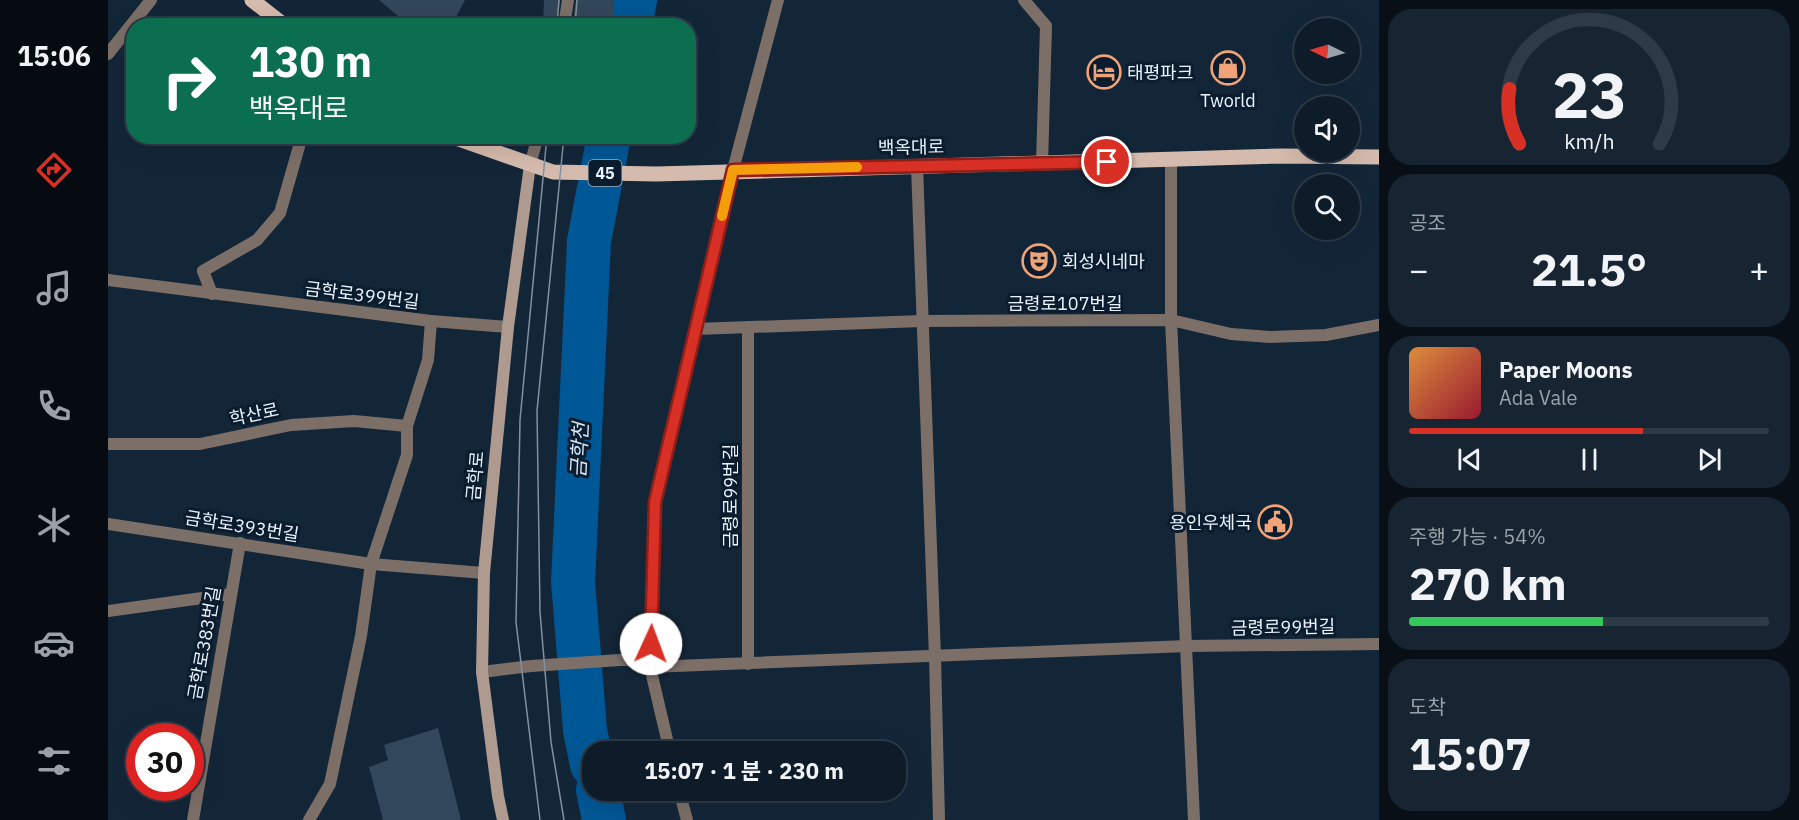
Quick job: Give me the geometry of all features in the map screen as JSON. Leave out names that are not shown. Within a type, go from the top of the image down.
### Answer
[{"type":"main road","points":[[252,0],[275,18]]},
{"type":"main road","name":"백옥대로","points":[[472,144],[553,172],[656,174],[1281,156],[1379,157]]},
{"type":"main road","name":"금학로","points":[[503,820],[482,672],[484,573],[508,327],[530,165]]},
{"type":"street","points":[[137,18],[151,0]]},
{"type":"street","points":[[565,18],[568,0]]},
{"type":"street","points":[[667,741],[650,667],[655,502],[733,170],[778,0]]},
{"type":"street","points":[[1024,0],[1046,26],[1042,164]]},
{"type":"street","points":[[108,54],[126,31]]},
{"type":"street","points":[[212,294],[203,271],[257,240],[280,213],[301,144]]},
{"type":"street","name":"금학로","points":[[530,165],[536,144]]},
{"type":"street","points":[[1171,160],[1171,320],[1194,820]]},
{"type":"street","points":[[916,166],[939,820]]},
{"type":"street","name":"금학로399번길","points":[[108,280],[431,321],[508,327]]},
{"type":"street","name":"금령로107번길","points":[[695,329],[922,321],[1171,320],[1231,334],[1270,337],[1326,335],[1379,325]]},
{"type":"street","points":[[309,820],[330,784],[361,636],[371,564],[407,455],[407,426],[428,360],[431,321]]},
{"type":"street","name":"금령로99번길","points":[[748,327],[748,664]]},
{"type":"street","name":"학산로","points":[[108,444],[200,444],[291,425],[354,421],[407,426]]},
{"type":"street","name":"금학로393번길","points":[[108,524],[371,564],[484,573]]},
{"type":"street","name":"금학로383번길","points":[[193,820],[240,543]]},
{"type":"street","points":[[108,611],[231,594]]},
{"type":"street","name":"금령로99번길","points":[[482,672],[620,660],[629,660],[650,667],[1187,646],[1379,644]]},
{"type":"street","points":[[683,801],[687,820]]},
{"type":"building","points":[[379,0],[465,0],[455,18],[400,18]]},
{"type":"building","points":[[544,0],[560,0],[557,18],[543,18]]},
{"type":"building","points":[[576,0],[614,0],[613,18],[573,18]]},
{"type":"building","points":[[438,728],[461,820],[383,820],[369,767],[388,760],[384,745]]},
{"type":"waterway","name":"금학천","points":[[632,18],[635,0]]},
{"type":"waterway","name":"금학천","points":[[587,741],[573,582],[589,241],[607,144]]},
{"type":"waterway","name":"금학천","points":[[600,801],[604,820]]},
{"type":"tram line","points":[[558,18],[559,0]]},
{"type":"tram line","points":[[576,18],[577,0]]},
{"type":"tram line","points":[[540,820],[516,622],[520,420],[546,144]]},
{"type":"tram line","points":[[563,144],[537,411],[540,612],[551,742],[564,820]]},
{"type":"slow traffic","points":[[722,216],[733,170],[857,167]]},
{"type":"place","name":"Tworld","points":[[1228,68]]},
{"type":"place","name":"태평파크","points":[[1104,72]]},
{"type":"place","name":"회성시네마","points":[[1039,261]]},
{"type":"place","name":"용인우체국","points":[[1275,522]]},
{"type":"route","points":[[651,644],[655,502],[733,170],[1107,162]]}]
